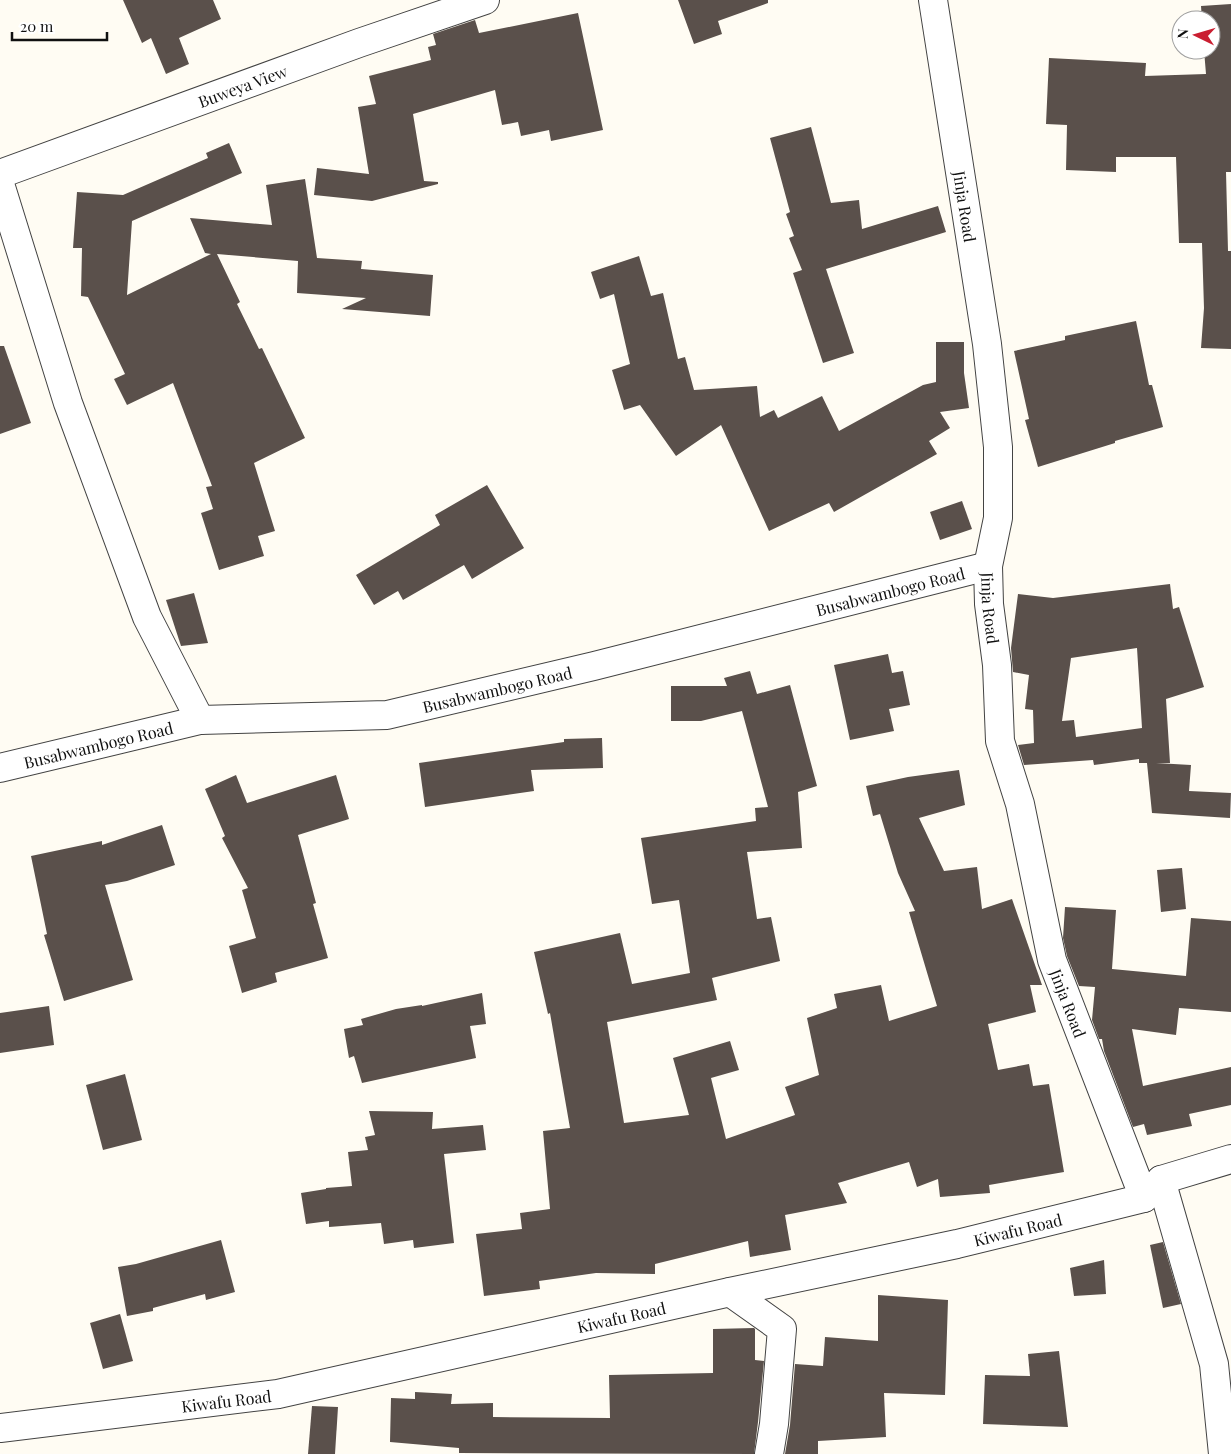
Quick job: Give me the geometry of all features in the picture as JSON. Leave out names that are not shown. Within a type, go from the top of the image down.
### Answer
[{"type":"street","name":"Buweya View","points":[[0,174],[359,43],[485,0]]},
{"type":"street","name":"Jinja Road","points":[[933,0],[987,344],[998,446],[998,518],[988,566],[989,604],[997,665],[1000,741],[1020,804],[1052,960],[1153,1189],[1214,1364],[1223,1454]]},
{"type":"street","points":[[0,184],[68,403],[144,608],[200,720]]},
{"type":"street","name":"Busabwambogo Road","points":[[0,768],[200,720],[388,715],[604,664],[988,566]]},
{"type":"street","name":"Kiwafu Road","points":[[0,1428],[278,1394],[730,1292],[957,1244],[1153,1189],[1231,1159]]},
{"type":"street","points":[[730,1292],[782,1329],[774,1424],[769,1454]]},
{"type":"building","points":[[123,0],[213,0],[221,19],[179,38],[189,64],[166,74],[151,38],[142,43]]},
{"type":"building","points":[[678,0],[768,0],[768,3],[718,21],[722,34],[694,44]]},
{"type":"building","points":[[1231,4],[1231,172],[1226,172],[1228,251],[1231,251],[1231,349],[1201,348],[1204,308],[1202,243],[1179,243],[1176,157],[1116,157],[1116,172],[1066,170],[1067,125],[1046,124],[1049,58],[1146,63],[1145,76],[1206,74],[1205,60],[1221,60],[1221,10],[1201,10],[1201,6]]},
{"type":"building","points":[[578,13],[603,130],[551,141],[549,130],[521,136],[518,122],[502,125],[495,90],[413,114],[424,181],[438,182],[438,184],[372,201],[314,195],[317,168],[369,174],[358,107],[376,104],[369,76],[431,60],[428,47],[436,45],[433,34],[475,20],[479,33]]},
{"type":"building","points":[[811,127],[831,203],[859,200],[862,229],[938,206],[946,232],[826,269],[854,353],[823,363],[793,273],[802,270],[789,238],[794,236],[786,214],[790,212],[770,138]]},
{"type":"building","points":[[229,143],[242,173],[132,221],[127,295],[211,254],[205,253],[190,218],[272,225],[266,185],[305,179],[317,258],[362,261],[361,269],[433,275],[430,316],[342,309],[366,298],[297,293],[298,261],[217,254],[240,302],[237,304],[259,349],[262,348],[305,438],[254,463],[275,531],[258,536],[264,556],[219,570],[201,513],[213,509],[206,487],[212,486],[173,383],[127,405],[114,379],[125,374],[88,297],[81,296],[82,248],[73,248],[77,192],[123,195],[208,158],[206,153]]},
{"type":"building","points":[[639,256],[651,296],[663,293],[678,359],[685,357],[694,390],[757,386],[760,417],[774,410],[778,418],[822,396],[839,431],[923,385],[936,382],[936,342],[964,342],[964,373],[969,408],[940,412],[950,428],[929,441],[937,454],[834,512],[829,503],[769,531],[721,425],[676,456],[640,405],[624,410],[612,370],[630,364],[614,294],[600,299],[591,272]]},
{"type":"building","points":[[1136,321],[1149,385],[1152,385],[1163,427],[1038,467],[1025,420],[1029,419],[1014,351],[1065,340],[1065,336]]},
{"type":"building","points":[[0,346],[4,346],[31,423],[0,434]]},
{"type":"building","points":[[487,485],[524,548],[472,579],[464,565],[403,600],[398,591],[374,605],[356,575],[440,525],[435,515]]},
{"type":"building","points":[[962,501],[972,529],[940,540],[930,512]]},
{"type":"building","points":[[1170,584],[1173,609],[1179,607],[1204,687],[1166,699],[1170,763],[1156,763],[1191,765],[1189,791],[1231,793],[1230,818],[1152,813],[1147,763],[1139,763],[1139,759],[1094,765],[1093,760],[1024,765],[1018,745],[1034,743],[1033,710],[1025,709],[1029,675],[1013,672],[1011,648],[1018,594],[1053,598]],"holes":[[[1137,648],[1142,728],[1076,737],[1074,720],[1062,721],[1071,658]]]},
{"type":"building","points":[[194,593],[208,643],[181,646],[166,600]]},
{"type":"building","points":[[888,654],[892,673],[903,671],[910,705],[889,709],[894,731],[850,740],[834,665]]},
{"type":"building","points":[[750,671],[757,694],[790,685],[817,786],[798,792],[802,848],[747,852],[757,919],[771,917],[780,961],[712,978],[717,1000],[607,1022],[624,1123],[689,1115],[673,1058],[730,1041],[739,1070],[711,1078],[726,1139],[795,1115],[785,1087],[819,1075],[807,1018],[837,1008],[834,994],[881,985],[889,1021],[937,1006],[909,912],[915,911],[898,873],[880,814],[873,816],[866,786],[908,777],[959,770],[965,805],[919,818],[944,871],[977,867],[982,909],[1012,899],[1042,985],[1030,985],[1036,1012],[988,1024],[998,1070],[1029,1064],[1033,1086],[1049,1084],[1064,1172],[989,1185],[990,1193],[940,1197],[938,1179],[917,1187],[909,1162],[838,1183],[847,1203],[785,1215],[791,1250],[750,1257],[748,1241],[655,1264],[655,1274],[596,1273],[539,1281],[540,1289],[484,1296],[476,1234],[522,1229],[520,1213],[550,1209],[543,1131],[570,1128],[550,1013],[548,1014],[534,952],[620,933],[632,984],[690,973],[679,900],[652,904],[641,838],[756,821],[755,808],[768,807],[742,711],[701,721],[671,721],[671,686],[727,686],[724,678]]},
{"type":"building","points":[[602,738],[603,768],[531,770],[534,791],[425,807],[419,763],[564,742],[564,739]]},
{"type":"building","points":[[236,775],[247,803],[336,775],[349,819],[298,835],[316,903],[313,904],[328,958],[275,973],[277,982],[242,993],[229,946],[256,938],[242,890],[248,888],[222,838],[225,836],[205,789]]},
{"type":"building","points":[[162,825],[175,865],[127,881],[105,885],[133,980],[64,1001],[44,935],[47,934],[31,856],[102,841],[102,845]]},
{"type":"building","points":[[1182,868],[1186,909],[1161,912],[1157,870]]},
{"type":"building","points":[[1065,907],[1116,910],[1112,969],[1186,976],[1191,918],[1231,921],[1231,1012],[1179,1008],[1176,1035],[1132,1029],[1143,1086],[1231,1067],[1231,1105],[1189,1114],[1192,1126],[1147,1135],[1144,1124],[1133,1127],[1104,1051],[1102,1039],[1099,1039],[1092,1020],[1095,987],[1079,986],[1067,956],[1063,938]]},
{"type":"building","points":[[482,993],[486,1024],[470,1026],[476,1058],[362,1083],[354,1056],[349,1058],[344,1029],[363,1025],[361,1019],[396,1009],[422,1006]]},
{"type":"building","points":[[49,1006],[54,1045],[0,1053],[0,1013]]},
{"type":"building","points":[[125,1074],[142,1140],[103,1150],[86,1085]]},
{"type":"building","points":[[369,1111],[433,1112],[432,1129],[483,1125],[486,1150],[444,1154],[454,1243],[414,1248],[413,1240],[384,1244],[381,1223],[329,1227],[329,1221],[306,1224],[301,1193],[326,1188],[352,1186],[348,1152],[368,1150],[365,1137],[375,1135]]},
{"type":"building","points":[[221,1240],[235,1292],[206,1300],[205,1294],[153,1308],[153,1311],[127,1316],[118,1267],[136,1264]]},
{"type":"building","points":[[1163,1242],[1181,1304],[1163,1308],[1150,1245]]},
{"type":"building","points":[[1104,1260],[1106,1294],[1074,1296],[1070,1268]]},
{"type":"building","points":[[878,1295],[948,1300],[945,1395],[884,1393],[886,1437],[818,1441],[818,1454],[785,1454],[790,1425],[795,1364],[823,1366],[825,1337],[878,1341]]},
{"type":"building","points":[[120,1314],[133,1361],[103,1369],[90,1323]]},
{"type":"building","points":[[754,1328],[755,1360],[764,1361],[754,1454],[459,1453],[459,1448],[390,1442],[391,1398],[415,1399],[415,1392],[452,1394],[451,1404],[493,1403],[493,1417],[610,1418],[609,1375],[713,1373],[713,1329]]},
{"type":"building","points":[[1059,1351],[1068,1427],[983,1424],[985,1375],[1030,1376],[1028,1354]]},
{"type":"building","points":[[312,1406],[338,1407],[335,1454],[308,1454]]}]
